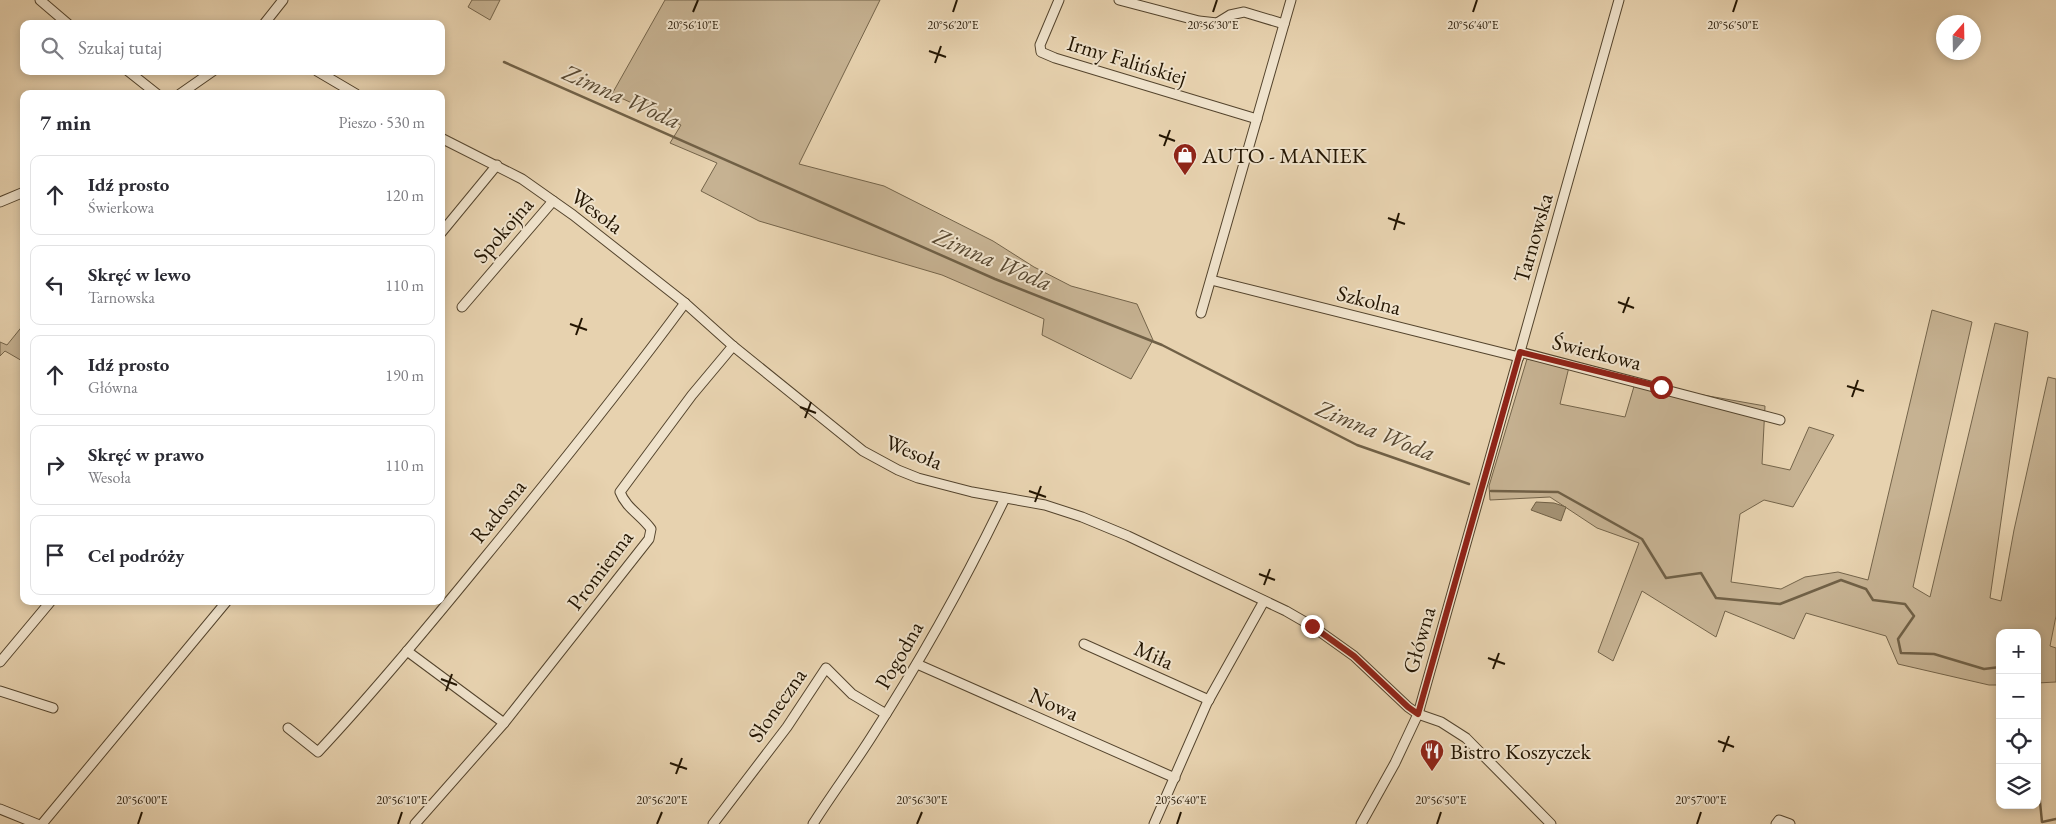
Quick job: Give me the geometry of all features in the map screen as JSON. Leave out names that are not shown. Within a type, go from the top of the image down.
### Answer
[{"type":"street","points":[[40,0],[63,20]]},
{"type":"street","points":[[267,20],[283,0]]},
{"type":"street","name":"Irmy Falińskiej","points":[[1059,0],[1040,45],[1041,52],[1055,58],[1257,119]]},
{"type":"street","points":[[1119,0],[1198,22],[1217,23],[1230,14],[1244,12],[1284,24]]},
{"type":"street","points":[[1201,313],[1291,0]]},
{"type":"street","name":"Tarnowska","points":[[1482,486],[1619,0]]},
{"type":"street","points":[[133,75],[152,90]]},
{"type":"street","points":[[186,90],[207,75]]},
{"type":"street","points":[[323,75],[349,90]]},
{"type":"street","name":"Wesoła","points":[[445,140],[522,179],[553,201],[628,257],[685,303],[734,346],[863,452],[918,478],[972,492],[1045,505],[1082,517],[1128,536],[1312,626],[1354,656],[1408,707],[1418,714],[1441,722],[1466,738],[1551,824]]},
{"type":"street","points":[[445,228],[497,165]]},
{"type":"street","points":[[0,202],[20,194]]},
{"type":"street","name":"Spokojna","points":[[462,307],[553,201]]},
{"type":"street","name":"Szkolna","points":[[1211,280],[1519,354]]},
{"type":"street","name":"Radosna","points":[[288,728],[318,752],[360,707],[519,516],[685,303]]},
{"type":"street","name":"Promienna","points":[[415,824],[504,723],[649,539],[651,529],[642,517],[624,503],[620,492],[692,395],[734,346]]},
{"type":"street","name":"Świerkowa","points":[[1519,354],[1780,420]]},
{"type":"street","name":"Główna","points":[[1361,824],[1395,763],[1418,714],[1482,486]]},
{"type":"street","name":"Pogodna","points":[[813,824],[917,664],[990,530],[1005,498]]},
{"type":"street","points":[[1154,824],[1209,700],[1264,601]]},
{"type":"street","points":[[0,662],[47,605]]},
{"type":"street","points":[[42,824],[224,605]]},
{"type":"street","name":"Miła","points":[[1084,644],[1209,700]]},
{"type":"street","points":[[407,651],[504,723]]},
{"type":"street","name":"Nowa","points":[[917,664],[1175,778]]},
{"type":"street","name":"Słoneczna","points":[[713,824],[787,728],[826,668],[852,694],[886,714]]},
{"type":"street","points":[[0,690],[53,708]]},
{"type":"street","points":[[0,809],[37,824]]},
{"type":"street","points":[[1777,822],[1790,824]]},
{"type":"shaded area","points":[[472,0],[500,0],[490,20],[468,7]]},
{"type":"shaded area","points":[[665,0],[880,0],[799,164],[884,186],[993,241],[1034,267],[1071,286],[1137,304],[1153,340],[1131,379],[1042,335],[1044,319],[942,275],[759,221],[701,191],[717,163],[670,143],[681,125],[612,94]]},
{"type":"shaded area","points":[[1932,310],[1972,322],[1913,587],[1930,597],[1995,323],[2028,332],[1990,598],[2001,601],[2014,530],[2048,377],[2056,379],[2056,616],[2050,646],[2056,648],[2056,682],[2041,683],[2041,629],[1996,629],[1996,685],[1989,685],[1898,664],[1886,636],[1806,613],[1794,639],[1725,611],[1716,637],[1642,591],[1613,661],[1598,652],[1639,543],[1597,528],[1550,497],[1490,500],[1489,486],[1527,359],[1569,367],[1560,404],[1625,417],[1635,383],[1765,406],[1762,464],[1790,470],[1809,427],[1834,435],[1793,507],[1764,500],[1740,514],[1731,582],[1781,589],[1805,577],[1838,572],[1868,580]]},
{"type":"shaded area","points":[[20,329],[20,360],[5,351],[0,356],[0,342],[7,345]]},
{"type":"shaded area","points":[[1536,502],[1554,503],[1566,507],[1561,521],[1531,510]]},
{"type":"waterway","name":"Zimna Woda","points":[[504,62],[995,279],[1162,345],[1357,445],[1469,484]]},
{"type":"waterway","name":"Zimna Woda","points":[[1491,491],[1558,492],[1642,539],[1666,578],[1701,573],[1716,598],[1780,604],[1841,580],[1866,589],[1873,600],[1905,604],[1914,616],[1898,639],[1901,653],[1934,654],[1984,669],[1996,668]]},
{"type":"waterway","name":"Zimna Woda","points":[[2041,809],[2042,822],[2056,819]]},
{"type":"place","name":"AUTO - MANIEK","points":[[1185,176]]},
{"type":"place","name":"Bistro Koszyczek","points":[[1432,772]]},
{"type":"route","points":[[1312,626],[1354,656],[1408,707],[1418,714],[1520,352],[1661,387]]}]
